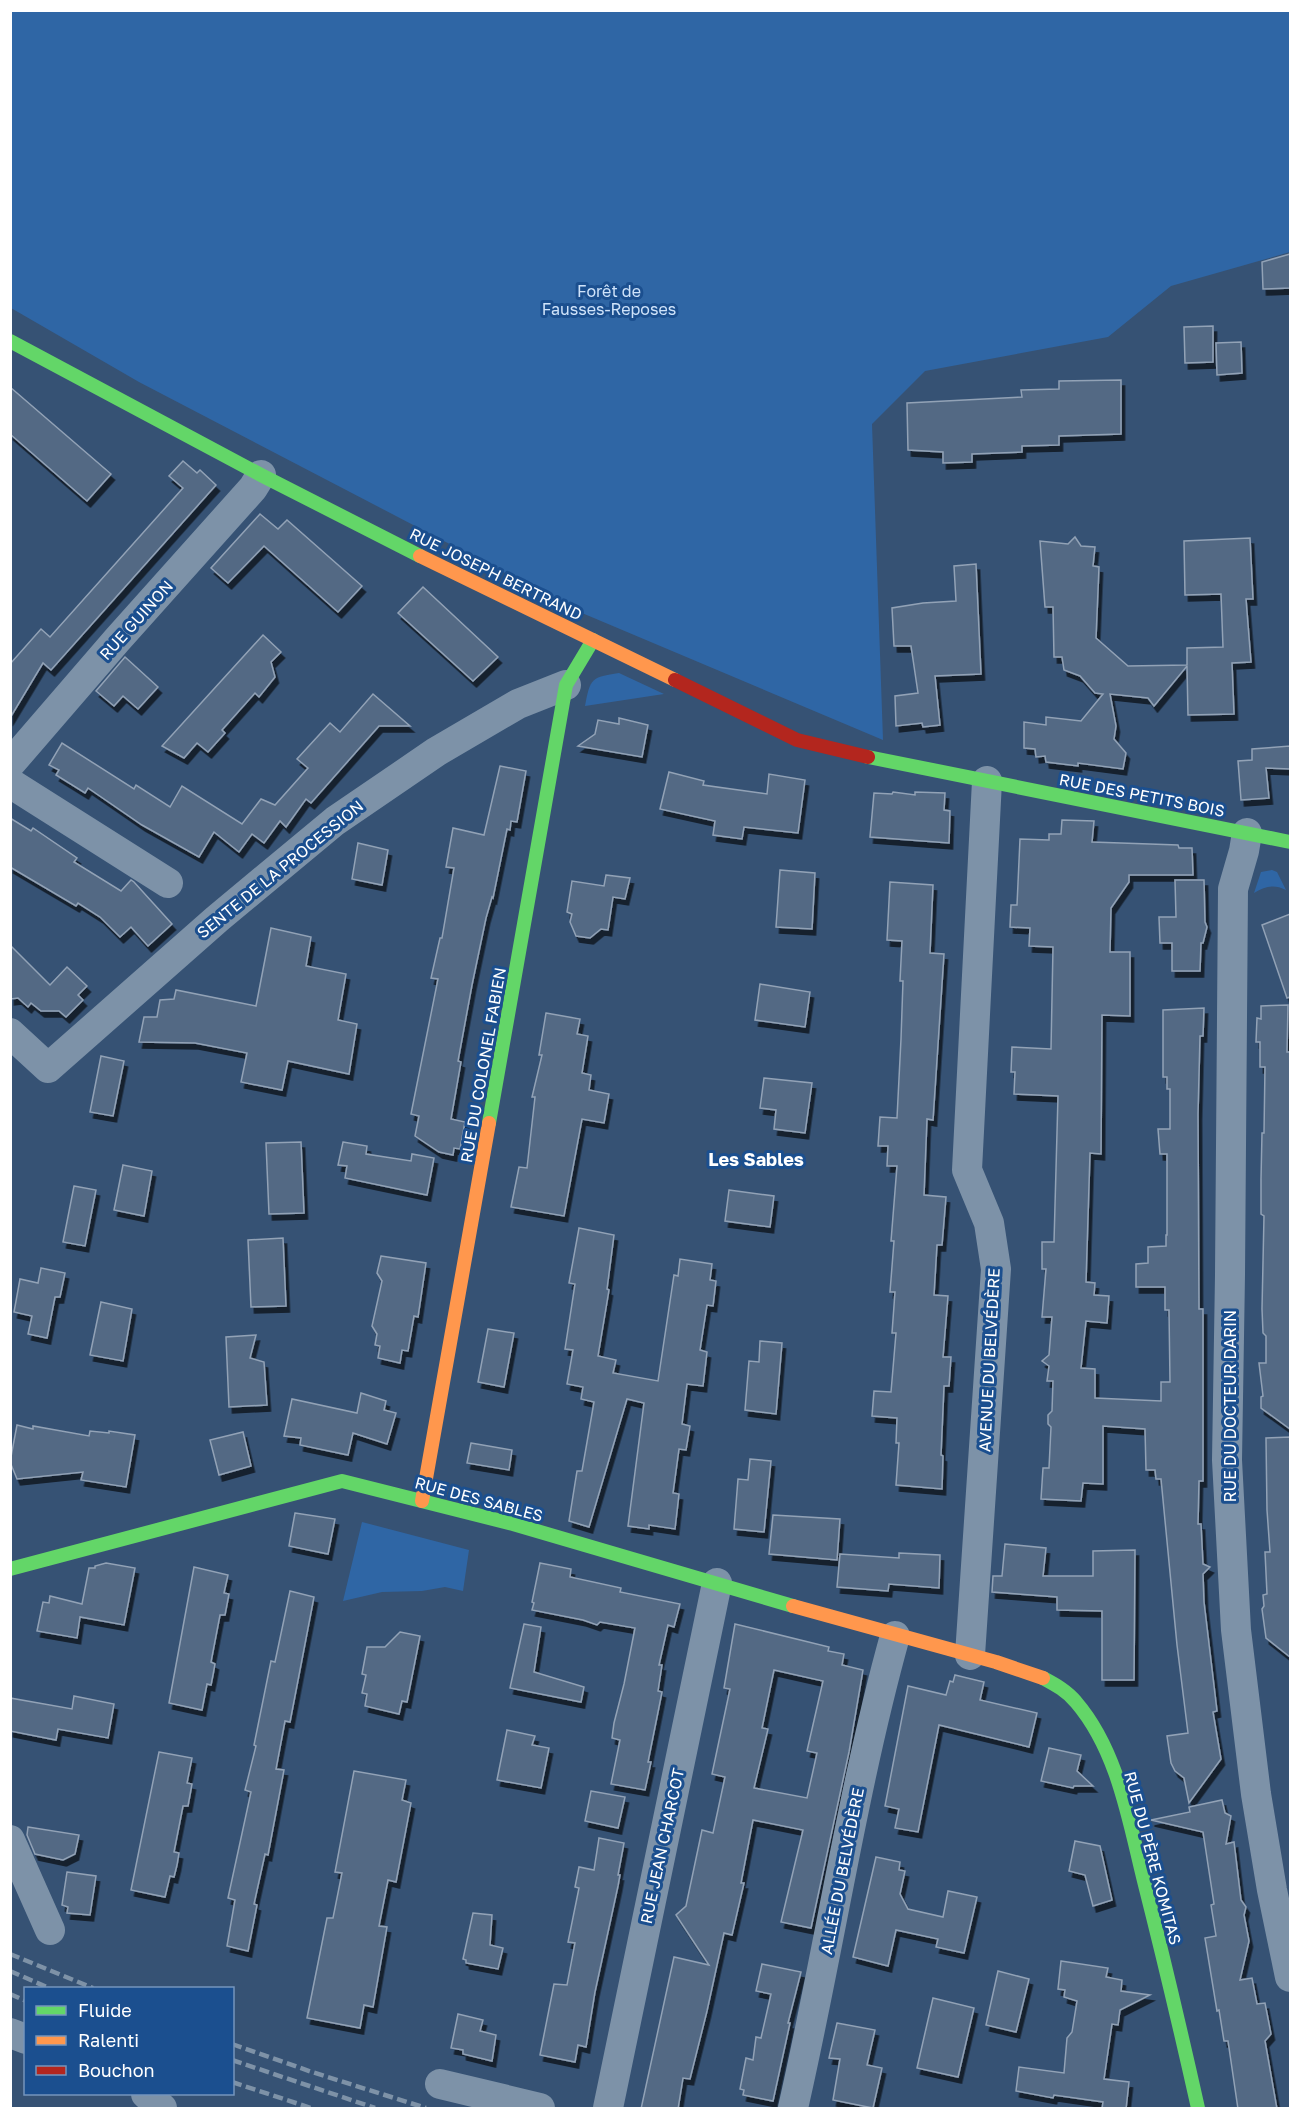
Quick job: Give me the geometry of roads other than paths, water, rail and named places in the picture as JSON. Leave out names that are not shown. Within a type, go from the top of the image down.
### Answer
[{"type":"street","name":"RUE JOSEPH BERTRAND","points":[[10,341],[261,475],[797,740],[853,754],[987,781]]},
{"type":"street","name":"RUE GUINON","points":[[10,764],[253,488],[261,475]]},
{"type":"street","name":"RUE DU COLONEL FABIEN","points":[[422,1501],[567,685],[593,640]]},
{"type":"street","name":"SENTE DE LA PROCESSION","points":[[10,1033],[48,1068],[217,919],[335,820],[446,746],[518,704],[567,685]]},
{"type":"street","name":"RUE DES PETITS BOIS","points":[[987,781],[1290,842]]},
{"type":"street","name":"AVENUE DU BELVÉDÈRE","points":[[970,1655],[996,1269],[989,1223],[967,1170],[987,781]]},
{"type":"street","points":[[10,783],[168,883]]},
{"type":"street","name":"RUE DU DOCTEUR DARIN","points":[[1247,833],[1233,889],[1227,1460],[1236,1630],[1255,1782],[1272,1890],[1290,1977]]},
{"type":"street","name":"RUE DES SABLES","points":[[10,1569],[342,1481],[513,1524],[895,1636],[937,1646]]},
{"type":"street","name":"RUE JEAN CHARCOT","points":[[608,2109],[717,1583]]},
{"type":"street","name":"ALLÉE DU BELVÉDÈRE","points":[[793,2109],[812,2028],[834,1906],[874,1713],[895,1636]]},
{"type":"street","name":"RUE DU PÈRE KOMITAS","points":[[937,1646],[1028,1672],[1052,1682],[1077,1703],[1098,1736],[1123,1798],[1163,1955],[1198,2109]]},
{"type":"street","points":[[10,1840],[50,1930]]},
{"type":"street","points":[[440,2084],[540,2109]]},
{"type":"street","points":[[147,2095],[162,2109]]},
{"type":"railway","points":[[10,1954],[91,1987]]},
{"type":"railway","points":[[10,1971],[47,1987]]},
{"type":"railway","points":[[10,1994],[24,2000]]},
{"type":"railway","points":[[234,2045],[426,2108]]},
{"type":"railway","points":[[234,2061],[375,2108]]},
{"type":"railway","points":[[234,2083],[311,2108]]},
{"type":"district","name":"Les Sables","points":[[756,1159]]},
{"type":"park label","name":"Forêt de Fausses-Reposes","points":[[609,300]]}]
